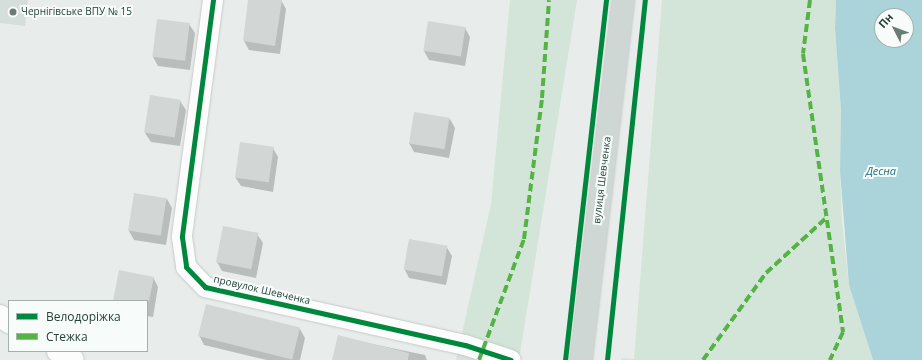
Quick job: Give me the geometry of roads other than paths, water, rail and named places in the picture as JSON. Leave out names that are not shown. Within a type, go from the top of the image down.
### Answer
[{"type":"main road","name":"вулиця Шевченка","points":[[581,360],[623,0]]},
{"type":"main road","points":[[60,352],[72,360]]},
{"type":"street","name":"провулок Шевченка","points":[[213,0],[182,237],[186,267],[205,287],[465,345],[510,360]]},
{"type":"water","name":"Десна","points":[[836,0],[922,0],[922,360],[873,360],[849,285],[840,171],[841,110],[835,28]]},
{"type":"place","name":"Чернігівське ВПУ № 15","points":[[13,12]]}]
